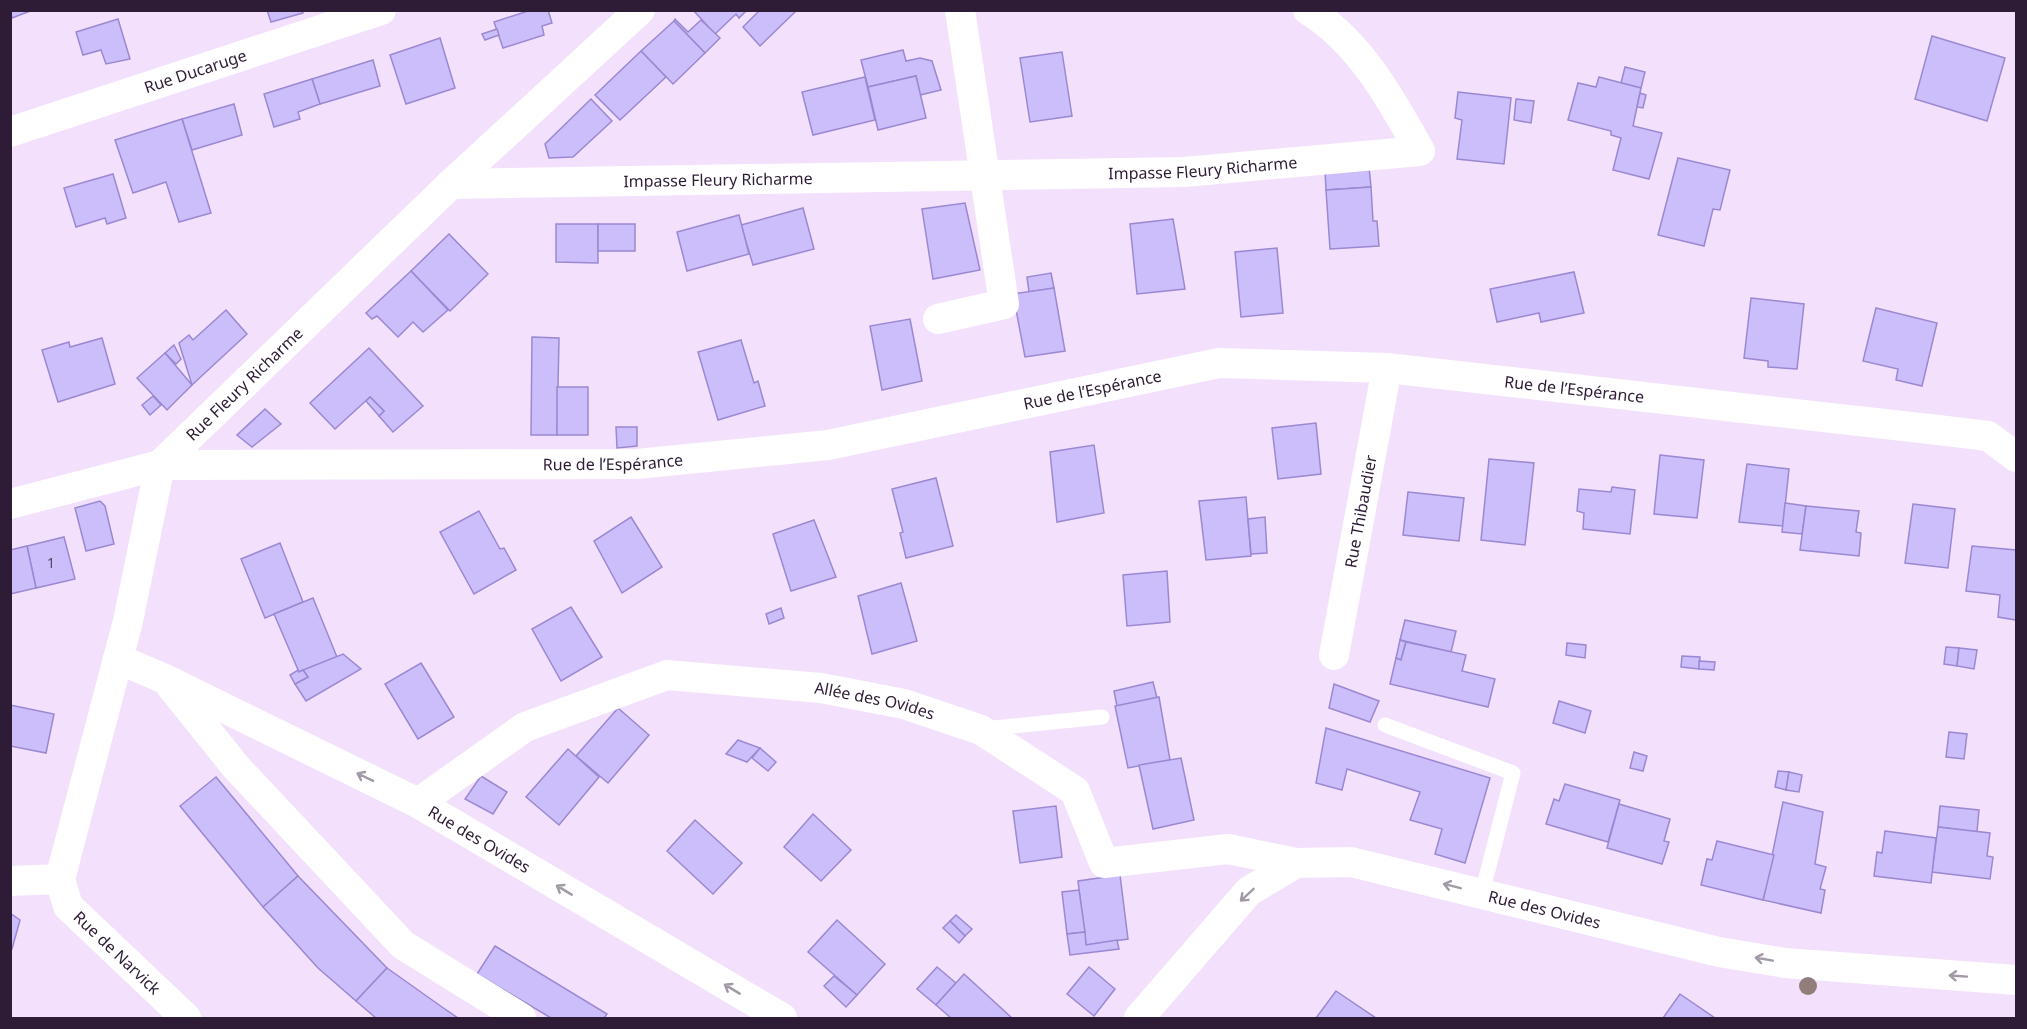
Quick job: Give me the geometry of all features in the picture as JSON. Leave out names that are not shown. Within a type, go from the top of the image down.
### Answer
[{"type":"street","name":"Rue Ducaruge","points":[[10,132],[381,10]]},
{"type":"street","name":"Rue Fleury Richarme","points":[[160,465],[452,184],[640,10]]},
{"type":"street","points":[[938,319],[1004,304],[960,10]]},
{"type":"street","name":"Impasse Fleury Richarme","points":[[452,184],[1184,172],[1420,151],[1385,87],[1329,23],[1308,10]]},
{"type":"street","name":"Rue de l’Espérance","points":[[160,465],[637,464],[828,445],[1219,363],[1387,368],[1988,436],[2016,457]]},
{"type":"street","name":"Rue Thibaudier","points":[[1334,655],[1387,368]]},
{"type":"street","points":[[10,504],[160,465],[118,659],[60,879],[10,881]]},
{"type":"street","name":"Rue des Ovides","points":[[118,659],[165,679],[418,803],[782,1018]]},
{"type":"street","name":"Allée des Ovides","points":[[418,803],[525,727],[667,675],[821,688],[904,704],[981,730],[1075,791],[1104,863],[1228,849],[1296,863]]},
{"type":"street","name":"Rue des Ovides","points":[[165,679],[236,766],[404,945],[521,1018]]},
{"type":"street","name":"Rue des Ovides","points":[[1139,1018],[1249,891],[1296,863],[1351,862],[1719,952],[1774,961],[2016,980]]},
{"type":"street","name":"Rue de Narvick","points":[[60,879],[68,906],[186,1018]]},
{"type":"lane","points":[[981,730],[1102,717]]},
{"type":"lane","points":[[1385,725],[1513,772],[1482,893]]},
{"type":"building","points":[[10,10],[33,10],[12,18]]},
{"type":"building","points":[[267,10],[302,10],[303,13],[271,22]]},
{"type":"building","points":[[531,10],[548,10],[552,23],[542,26],[544,35],[503,48],[494,22]]},
{"type":"building","points":[[693,10],[747,10],[739,18],[736,14],[715,34]]},
{"type":"building","points":[[760,10],[797,10],[760,46],[743,27]]},
{"type":"building","points":[[118,19],[130,59],[106,64],[101,50],[83,55],[76,32]]},
{"type":"building","points":[[675,19],[688,32],[701,20],[720,38],[705,53],[674,21]]},
{"type":"building","points":[[674,21],[705,53],[673,84],[641,51]]},
{"type":"building","points":[[497,29],[499,35],[485,40],[482,34]]},
{"type":"building","points":[[1932,36],[2005,58],[1987,121],[1915,99]]},
{"type":"building","points":[[440,38],[455,88],[406,104],[390,55]]},
{"type":"building","points":[[903,50],[906,61],[920,58],[932,61],[941,90],[920,95],[916,76],[868,87],[861,60]]},
{"type":"building","points":[[641,51],[666,77],[620,120],[595,95]]},
{"type":"building","points":[[1062,52],[1072,116],[1030,122],[1020,58]]},
{"type":"building","points":[[373,60],[380,86],[320,104],[312,79]]},
{"type":"building","points":[[1625,67],[1645,72],[1641,88],[1621,83]]},
{"type":"building","points":[[916,76],[926,118],[878,130],[868,87]]},
{"type":"building","points":[[865,77],[875,120],[813,135],[802,92]]},
{"type":"building","points":[[1599,77],[1641,88],[1633,126],[1662,133],[1649,179],[1613,170],[1621,138],[1611,135],[1611,131],[1568,120],[1578,83],[1596,87]]},
{"type":"building","points":[[312,79],[320,104],[298,112],[300,119],[274,127],[264,94]]},
{"type":"building","points":[[1458,92],[1511,98],[1504,164],[1457,159],[1462,120],[1455,118]]},
{"type":"building","points":[[1640,93],[1646,95],[1643,108],[1637,107]]},
{"type":"building","points":[[591,99],[612,121],[573,157],[549,158],[545,144]]},
{"type":"building","points":[[1516,99],[1534,101],[1531,123],[1514,120]]},
{"type":"building","points":[[234,104],[242,135],[192,150],[182,119]]},
{"type":"building","points":[[182,119],[211,213],[179,222],[166,182],[133,193],[115,140]]},
{"type":"building","points":[[1678,158],[1730,170],[1720,210],[1713,209],[1704,246],[1658,235]]},
{"type":"building","points":[[1369,167],[1371,187],[1326,190],[1325,171]]},
{"type":"building","points":[[113,174],[126,218],[107,224],[105,218],[76,227],[64,188]]},
{"type":"building","points":[[1371,187],[1373,221],[1377,221],[1379,246],[1330,249],[1326,190]]},
{"type":"building","points":[[965,203],[980,270],[933,279],[922,209]]},
{"type":"building","points":[[803,208],[814,249],[753,265],[741,225]]},
{"type":"building","points":[[739,215],[749,254],[687,271],[677,232]]},
{"type":"building","points":[[1173,219],[1185,289],[1137,294],[1130,224]]},
{"type":"building","points":[[556,224],[598,224],[598,263],[556,262]]},
{"type":"building","points":[[598,224],[635,224],[635,251],[598,251]]},
{"type":"building","points":[[449,234],[488,274],[450,311],[411,271]]},
{"type":"building","points":[[1277,248],[1283,313],[1241,317],[1235,252]]},
{"type":"building","points":[[411,271],[448,310],[423,332],[413,322],[398,337],[377,316],[372,319],[366,313]]},
{"type":"building","points":[[1574,272],[1584,313],[1541,322],[1539,313],[1497,322],[1490,289]]},
{"type":"building","points":[[1051,273],[1054,288],[1029,292],[1027,277]]},
{"type":"building","points":[[1054,288],[1065,351],[1025,357],[1013,294]]},
{"type":"building","points":[[1751,298],[1804,304],[1797,369],[1768,367],[1768,361],[1744,358]]},
{"type":"building","points":[[1876,308],[1937,323],[1922,386],[1896,380],[1898,369],[1863,361]]},
{"type":"building","points":[[226,310],[247,334],[192,385],[179,343],[189,335],[193,340]]},
{"type":"building","points":[[910,319],[922,381],[882,390],[870,326]]},
{"type":"building","points":[[532,337],[559,338],[557,435],[531,435]]},
{"type":"building","points":[[102,338],[115,384],[58,402],[42,350],[69,342],[70,347]]},
{"type":"building","points":[[741,340],[754,383],[758,381],[765,406],[718,420],[698,352]]},
{"type":"building","points":[[174,345],[181,359],[176,364],[165,353]]},
{"type":"building","points":[[369,348],[423,406],[393,432],[379,416],[384,411],[370,397],[335,429],[310,403]]},
{"type":"building","points":[[165,353],[192,385],[167,410],[137,378]]},
{"type":"building","points":[[557,387],[588,387],[588,435],[557,435]]},
{"type":"building","points":[[153,396],[161,405],[150,415],[142,405]]},
{"type":"building","points":[[370,397],[384,411],[379,416],[366,401]]},
{"type":"building","points":[[265,409],[281,424],[252,447],[237,435]]},
{"type":"building","points":[[1316,423],[1321,474],[1278,479],[1272,428]]},
{"type":"building","points":[[616,427],[637,427],[637,446],[617,448]]},
{"type":"building","points":[[1094,445],[1104,513],[1057,522],[1050,452]]},
{"type":"building","points":[[1660,455],[1704,460],[1697,518],[1654,514]]},
{"type":"building","points":[[1489,459],[1534,463],[1525,545],[1481,540]]},
{"type":"building","points":[[1747,464],[1789,469],[1783,526],[1739,522]]},
{"type":"building","points":[[936,478],[953,546],[906,558],[900,533],[903,532],[892,489]]},
{"type":"building","points":[[1612,487],[1635,490],[1630,534],[1583,529],[1584,513],[1577,511],[1579,489],[1611,492]]},
{"type":"building","points":[[1408,492],[1464,498],[1459,541],[1403,535]]},
{"type":"building","points":[[1246,497],[1251,556],[1206,560],[1199,501]]},
{"type":"building","points":[[100,501],[105,506],[114,544],[86,551],[75,508]]},
{"type":"building","points":[[1785,503],[1806,506],[1802,534],[1782,532]]},
{"type":"building","points":[[1913,504],[1955,509],[1948,568],[1905,563]]},
{"type":"building","points":[[1806,506],[1859,511],[1856,532],[1861,533],[1859,556],[1800,550]]},
{"type":"building","points":[[479,511],[500,549],[504,548],[516,570],[474,594],[440,532]]},
{"type":"building","points":[[631,517],[662,567],[622,593],[594,541]]},
{"type":"building","points":[[1265,517],[1267,553],[1251,554],[1248,519]]},
{"type":"building","points":[[814,520],[836,577],[791,591],[773,534]]},
{"type":"building","points":[[64,537],[75,579],[36,588],[27,546]]},
{"type":"building","points":[[280,543],[303,602],[265,618],[241,559]]},
{"type":"building","points":[[27,546],[36,588],[10,594],[10,550]]},
{"type":"building","points":[[1972,546],[2016,550],[2016,620],[1998,617],[2000,595],[1966,591]]},
{"type":"building","points":[[1167,571],[1170,622],[1127,626],[1123,575]]},
{"type":"building","points":[[901,583],[917,641],[872,654],[858,596]]},
{"type":"building","points":[[313,598],[337,657],[299,672],[274,614]]},
{"type":"building","points":[[571,607],[602,657],[561,681],[532,629]]},
{"type":"building","points":[[781,608],[784,618],[769,624],[766,614]]},
{"type":"building","points":[[1405,620],[1456,631],[1451,652],[1400,640]]},
{"type":"building","points":[[1400,640],[1406,642],[1401,660],[1396,658]]},
{"type":"building","points":[[1406,642],[1466,655],[1462,671],[1495,679],[1488,707],[1390,684],[1396,658],[1401,660]]},
{"type":"building","points":[[1567,643],[1586,645],[1585,658],[1566,655]]},
{"type":"building","points":[[1946,647],[1959,648],[1957,666],[1944,664]]},
{"type":"building","points":[[1959,648],[1977,650],[1974,669],[1957,666]]},
{"type":"building","points":[[343,654],[361,669],[306,701],[295,684],[308,677],[303,670]]},
{"type":"building","points":[[1682,656],[1700,657],[1699,669],[1681,667]]},
{"type":"building","points":[[1699,661],[1715,662],[1714,670],[1699,669]]},
{"type":"building","points":[[421,663],[454,717],[418,739],[385,684]]},
{"type":"building","points":[[298,670],[299,672],[303,670],[308,677],[295,684],[290,675]]},
{"type":"building","points":[[1153,682],[1157,698],[1117,706],[1114,691]]},
{"type":"building","points":[[1334,684],[1379,701],[1370,722],[1329,708]]},
{"type":"building","points":[[1159,697],[1170,760],[1128,768],[1115,706]]},
{"type":"building","points":[[1559,701],[1591,711],[1585,733],[1553,723]]},
{"type":"building","points":[[10,705],[54,714],[46,753],[10,746]]},
{"type":"building","points":[[618,708],[649,735],[608,783],[576,756]]},
{"type":"building","points":[[1326,728],[1490,778],[1465,863],[1435,854],[1442,829],[1410,820],[1420,792],[1347,769],[1342,790],[1316,783]]},
{"type":"building","points":[[1949,732],[1967,734],[1964,759],[1946,757]]},
{"type":"building","points":[[738,740],[760,748],[747,762],[726,754]]},
{"type":"building","points":[[760,748],[776,762],[768,771],[752,758]]},
{"type":"building","points":[[568,749],[599,777],[559,825],[526,797]]},
{"type":"building","points":[[1634,752],[1647,756],[1643,771],[1630,768]]},
{"type":"building","points":[[1181,758],[1194,820],[1153,829],[1139,765]]},
{"type":"building","points":[[1778,771],[1789,772],[1786,790],[1775,787]]},
{"type":"building","points":[[1789,772],[1802,775],[1799,792],[1786,790]]},
{"type":"building","points":[[481,776],[507,792],[493,814],[465,799]]},
{"type":"building","points":[[216,777],[298,876],[263,907],[180,806]]},
{"type":"building","points":[[1565,784],[1620,800],[1608,842],[1546,824],[1554,799],[1559,801]]},
{"type":"building","points":[[1783,802],[1823,812],[1815,864],[1826,867],[1820,889],[1825,890],[1821,913],[1763,900]]},
{"type":"building","points":[[1619,804],[1670,819],[1664,841],[1669,842],[1662,864],[1607,848]]},
{"type":"building","points":[[1056,806],[1062,857],[1020,863],[1013,811]]},
{"type":"building","points":[[1940,806],[1979,810],[1977,832],[1938,827]]},
{"type":"building","points":[[813,814],[851,850],[821,881],[784,847]]},
{"type":"building","points":[[695,820],[742,863],[713,894],[667,851]]},
{"type":"building","points":[[1938,827],[1990,833],[1987,856],[1993,857],[1990,879],[1932,872]]},
{"type":"building","points":[[1885,831],[1936,838],[1931,883],[1874,876],[1877,852],[1882,853]]},
{"type":"building","points":[[1717,841],[1774,855],[1763,900],[1701,885],[1707,859],[1712,860]]},
{"type":"building","points":[[1120,875],[1128,939],[1086,945],[1078,881]]},
{"type":"building","points":[[298,876],[387,968],[356,1001],[318,968],[263,907]]},
{"type":"building","points":[[1079,890],[1085,932],[1067,934],[1062,892]]},
{"type":"building","points":[[10,913],[20,920],[12,949],[10,948]]},
{"type":"building","points":[[956,915],[972,929],[965,936],[950,921]]},
{"type":"building","points":[[837,920],[885,964],[857,995],[808,952]]},
{"type":"building","points":[[950,921],[965,936],[959,943],[943,928]]},
{"type":"building","points":[[1085,932],[1086,945],[1117,940],[1119,949],[1070,955],[1067,934]]},
{"type":"building","points":[[495,946],[607,1014],[604,1018],[551,1018],[477,974]]},
{"type":"building","points":[[937,967],[956,983],[936,1005],[917,989]]},
{"type":"building","points":[[1089,967],[1115,989],[1094,1016],[1067,994]]},
{"type":"building","points":[[387,968],[458,1018],[376,1018],[356,1001]]},
{"type":"building","points":[[964,974],[1012,1018],[951,1018],[936,1005]]},
{"type":"building","points":[[834,976],[857,995],[846,1007],[824,986]]},
{"type":"building","points":[[1336,991],[1376,1018],[1316,1018]]},
{"type":"building","points":[[1680,994],[1715,1018],[1663,1018]]}]
